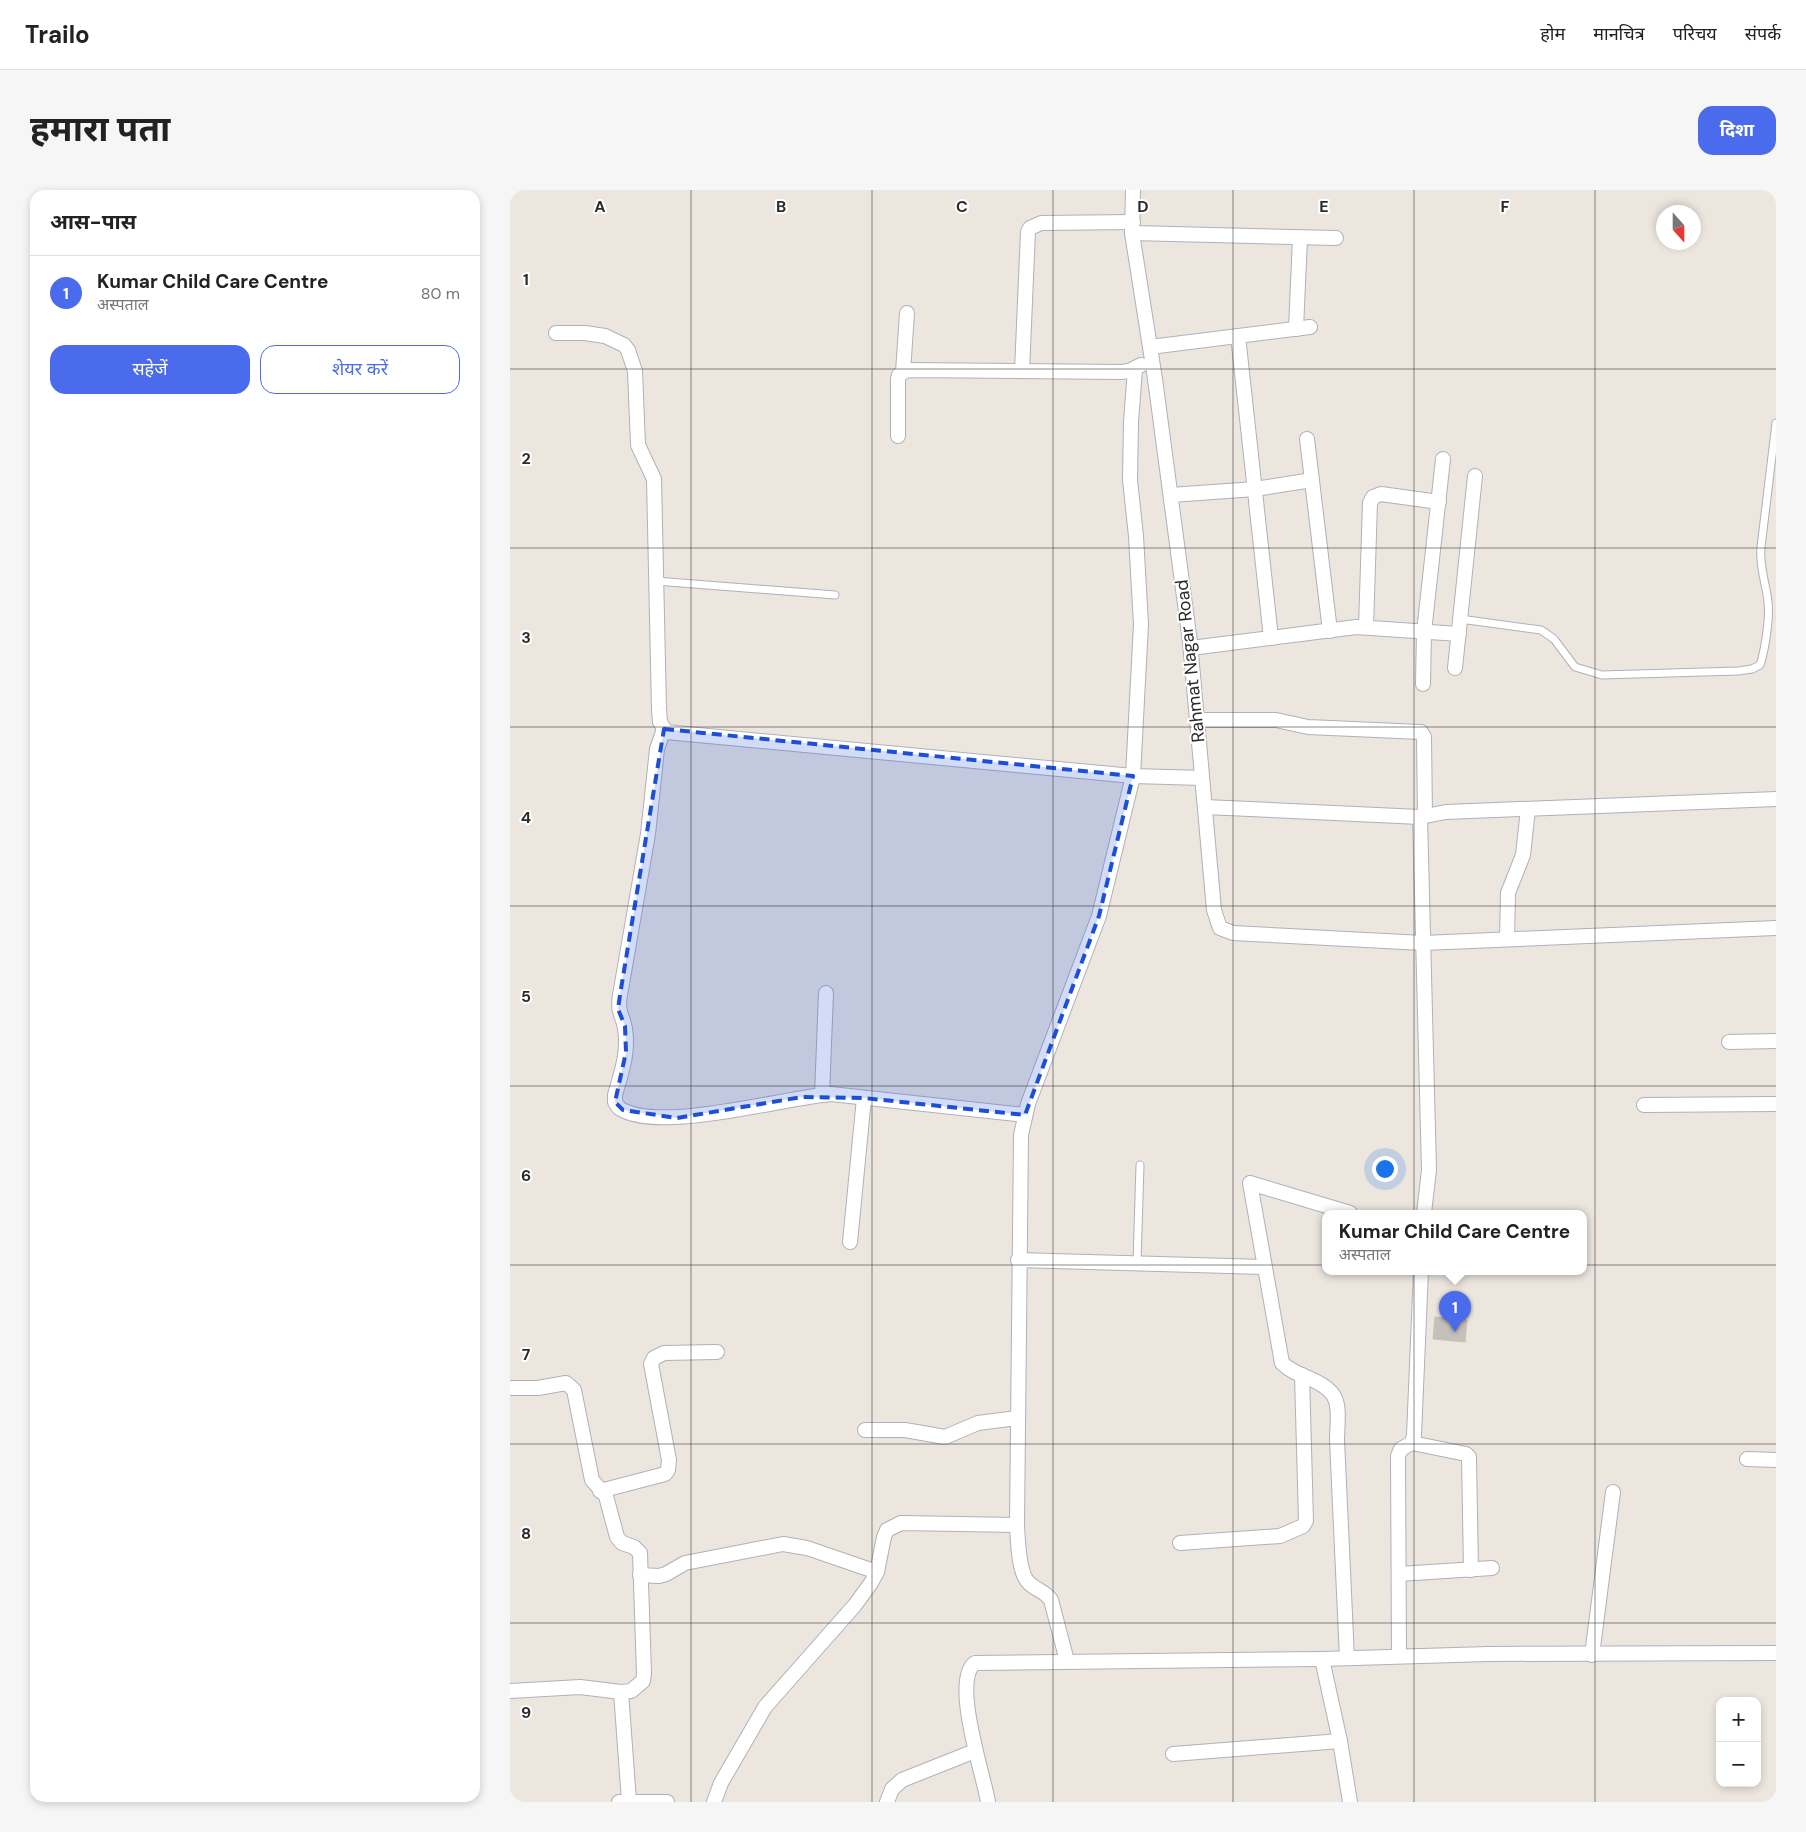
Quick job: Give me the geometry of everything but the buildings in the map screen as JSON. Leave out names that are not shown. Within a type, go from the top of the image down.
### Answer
[{"type":"street","name":"Rahmat Nagar Road","points":[[1133,190],[1133,227],[1191,648],[1216,921],[1220,928],[1233,932],[1423,944]]},
{"type":"street","points":[[1022,371],[1028,232],[1030,228],[1041,223],[1300,238],[1336,238]]},
{"type":"street","points":[[1296,329],[1300,238]]},
{"type":"street","points":[[898,436],[898,379],[903,372],[907,314]]},
{"type":"street","points":[[903,372],[907,370],[1121,372],[1136,369],[1151,353],[1238,336],[1310,327]]},
{"type":"street","points":[[556,333],[585,332],[605,336],[624,345],[635,371],[638,445],[654,479],[659,710],[664,730],[658,741],[648,834],[618,1009],[625,1030],[626,1052],[615,1102],[623,1110],[663,1118],[676,1118],[822,1095],[1025,1115]]},
{"type":"street","points":[[1238,336],[1271,638]]},
{"type":"street","points":[[1067,1660],[1051,1600],[1046,1594],[1027,1582],[1017,1524],[1018,1260],[1021,1135],[1025,1115],[1098,916],[1133,776],[1141,624],[1136,536],[1130,480],[1131,422],[1136,369]]},
{"type":"street","points":[[1307,439],[1330,631]]},
{"type":"street","points":[[1423,684],[1424,632],[1443,459]]},
{"type":"street","points":[[1455,668],[1475,476]]},
{"type":"street","points":[[1171,496],[1255,490],[1312,480]]},
{"type":"street","points":[[1366,627],[1370,503],[1374,498],[1382,494],[1439,502]]},
{"type":"street","points":[[1191,648],[1366,627],[1459,634]]},
{"type":"street","points":[[1197,720],[1276,720],[1308,727],[1421,732],[1424,737],[1422,817],[1423,944],[1429,1170],[1424,1210]]},
{"type":"street","points":[[664,730],[671,733],[1133,776],[1202,778]]},
{"type":"street","points":[[1205,807],[1422,817],[1446,812],[1776,799]]},
{"type":"street","points":[[1507,940],[1508,893],[1523,855],[1528,809]]},
{"type":"street","points":[[1423,944],[1776,928]]},
{"type":"street","points":[[822,1095],[826,993]]},
{"type":"street","points":[[1729,1042],[1776,1041]]},
{"type":"street","points":[[850,1242],[864,1098]]},
{"type":"street","points":[[1644,1104],[1776,1104]]},
{"type":"street","points":[[1340,1210],[1250,1184],[1280,1357],[1286,1368],[1330,1389],[1337,1406],[1346,1658]]},
{"type":"street","points":[[1018,1260],[1264,1267]]},
{"type":"street","points":[[1412,1443],[1414,1435],[1421,1275]]},
{"type":"street","points":[[600,1491],[665,1474],[668,1470],[669,1460],[651,1364],[654,1358],[664,1354],[717,1352]]},
{"type":"street","points":[[1180,1543],[1280,1536],[1303,1526],[1306,1521],[1302,1375]]},
{"type":"street","points":[[510,1388],[538,1388],[562,1383],[572,1387],[576,1395],[592,1480],[606,1496],[617,1537],[622,1543],[634,1547],[640,1553],[644,1673],[643,1681],[631,1691],[621,1692],[580,1687],[510,1691]]},
{"type":"street","points":[[865,1430],[905,1430],[945,1437],[978,1423],[1017,1418]]},
{"type":"street","points":[[1399,1656],[1398,1456],[1401,1449],[1412,1443],[1466,1454],[1469,1458],[1472,1570]]},
{"type":"street","points":[[1747,1459],[1776,1460]]},
{"type":"street","points":[[1592,1655],[1613,1492]]},
{"type":"street","points":[[714,1802],[721,1783],[765,1707],[855,1605],[877,1572],[884,1537],[888,1530],[901,1523],[1017,1524]]},
{"type":"street","points":[[640,1576],[659,1576],[685,1563],[783,1544],[808,1548],[877,1572]]},
{"type":"street","points":[[1399,1574],[1492,1568]]},
{"type":"street","points":[[988,1802],[975,1751],[966,1679],[969,1667],[975,1663],[1067,1660],[1322,1659],[1399,1656],[1776,1653]]},
{"type":"street","points":[[1322,1659],[1340,1741],[1350,1802]]},
{"type":"street","points":[[621,1692],[629,1802]]},
{"type":"street","points":[[1174,1754],[1340,1741]]},
{"type":"street","points":[[887,1802],[892,1789],[902,1780],[975,1751]]},
{"type":"street","points":[[619,1802],[667,1802]]},
{"type":"lane","points":[[1460,620],[1541,630],[1554,639],[1567,660],[1575,667],[1602,675],[1738,672],[1760,665],[1763,656],[1768,604],[1760,564],[1761,547],[1776,423]]},
{"type":"lane","points":[[656,581],[834,594]]},
{"type":"lane","points":[[1137,1263],[1140,1165]]},
{"type":"highlighted area","points":[[664,729],[1133,776],[1099,916],[1025,1115],[864,1098],[802,1097],[677,1118],[623,1110],[615,1102],[626,1052],[625,1026],[618,1009]]},
{"type":"place","name":"Kumar Child Care Centre","points":[[1455,1332]]}]
